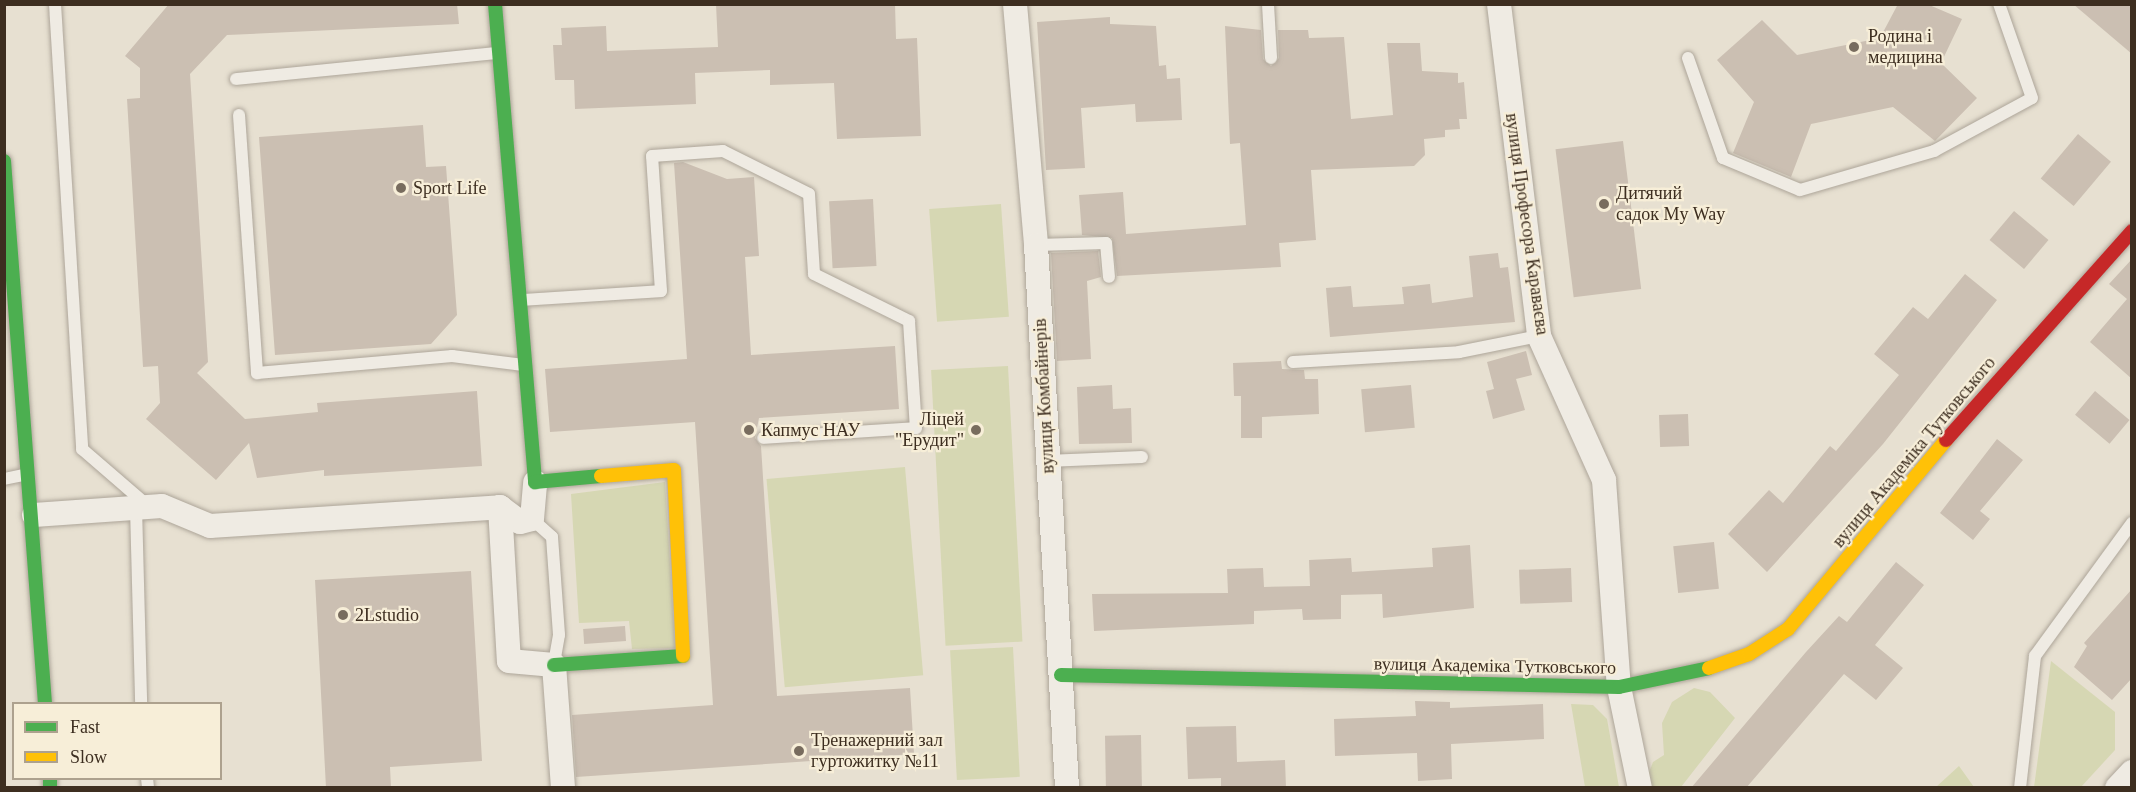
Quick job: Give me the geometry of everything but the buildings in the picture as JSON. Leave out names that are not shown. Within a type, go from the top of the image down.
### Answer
[{"type":"street","points":[[34,515],[162,506],[210,526],[500,507],[520,522],[532,519],[535,482],[524,365],[522,300],[495,4]]},
{"type":"street","name":"вулиця Комбайнерів","points":[[1015,4],[1036,245],[1067,788]]},
{"type":"street","name":"вулиця Професора Караваєва","points":[[1499,4],[1539,336],[1604,480],[1619,687],[1640,788]]},
{"type":"street","points":[[4,161],[34,515],[45,702]]},
{"type":"street","name":"вулиця Академіка Тутковського","points":[[1060,675],[1619,687],[1690,675],[1749,654],[1788,629],[1994,382],[2132,231]]},
{"type":"street","points":[[500,507],[509,661],[554,665],[686,656],[674,470],[535,482]]},
{"type":"street","points":[[554,665],[563,788]]},
{"type":"street","points":[[2117,788],[2132,772]]},
{"type":"lane","points":[[55,4],[82,449],[142,507],[141,702]]},
{"type":"lane","points":[[1268,4],[1271,58]]},
{"type":"lane","points":[[1688,58],[1723,158],[1800,190],[1934,151],[2032,98],[1999,4]]},
{"type":"lane","points":[[236,79],[498,53]]},
{"type":"lane","points":[[239,115],[257,373],[452,356],[524,365]]},
{"type":"lane","points":[[522,300],[661,291],[652,156],[723,151],[809,194],[814,274],[909,321],[916,428],[763,438]]},
{"type":"lane","points":[[1036,245],[1106,243],[1109,277]]},
{"type":"lane","points":[[1293,362],[1458,352],[1539,336]]},
{"type":"lane","points":[[1047,461],[1142,457]]},
{"type":"lane","points":[[4,479],[30,474]]},
{"type":"lane","points":[[532,519],[552,537],[559,635],[554,665]]},
{"type":"lane","points":[[2020,788],[2035,656],[2132,523]]},
{"type":"green space","points":[[1001,204],[1009,317],[937,322],[929,209]]},
{"type":"green space","points":[[1008,366],[1022,642],[946,646],[931,370]]},
{"type":"green space","points":[[905,467],[923,675],[785,687],[767,479]]},
{"type":"green space","points":[[665,482],[675,648],[632,649],[629,621],[579,623],[571,494]]},
{"type":"green space","points":[[1013,647],[1020,777],[957,780],[950,650]]},
{"type":"green space","points":[[2051,661],[2115,712],[2115,750],[2081,787],[2034,787]]},
{"type":"green space","points":[[1694,688],[1710,692],[1735,718],[1681,787],[1643,788],[1653,762],[1664,755],[1662,723],[1672,702]]},
{"type":"green space","points":[[1571,704],[1593,705],[1607,719],[1619,787],[1585,787]]},
{"type":"green space","points":[[1959,766],[1974,787],[1936,787]]},
{"type":"traffic: fast","points":[[495,4],[535,482],[601,476]]},
{"type":"traffic: fast","points":[[4,161],[45,702]]},
{"type":"traffic: fast","points":[[554,665],[683,656]]},
{"type":"traffic: fast","points":[[1061,675],[1619,687],[1709,668]]},
{"type":"traffic: fast","points":[[50,780],[50,788]]},
{"type":"traffic: slow","points":[[1709,668],[1749,654],[1788,629],[1946,440]]},
{"type":"traffic: slow","points":[[601,476],[674,470],[683,656]]},
{"type":"traffic: jam","points":[[1946,440],[2132,231]]},
{"type":"place","name":"Родина і медицина","points":[[1854,47]]},
{"type":"place","name":"Sport Life","points":[[401,188]]},
{"type":"place","name":"Дитячий садок My Way","points":[[1604,204]]},
{"type":"place","name":"Капмус НАУ","points":[[749,430]]},
{"type":"place","name":"Ліцей \"Ерудит\"","points":[[976,430]]},
{"type":"place","name":"2Lstudio","points":[[343,615]]},
{"type":"place","name":"Тренажерний зал гуртожитку №11","points":[[799,751]]}]
